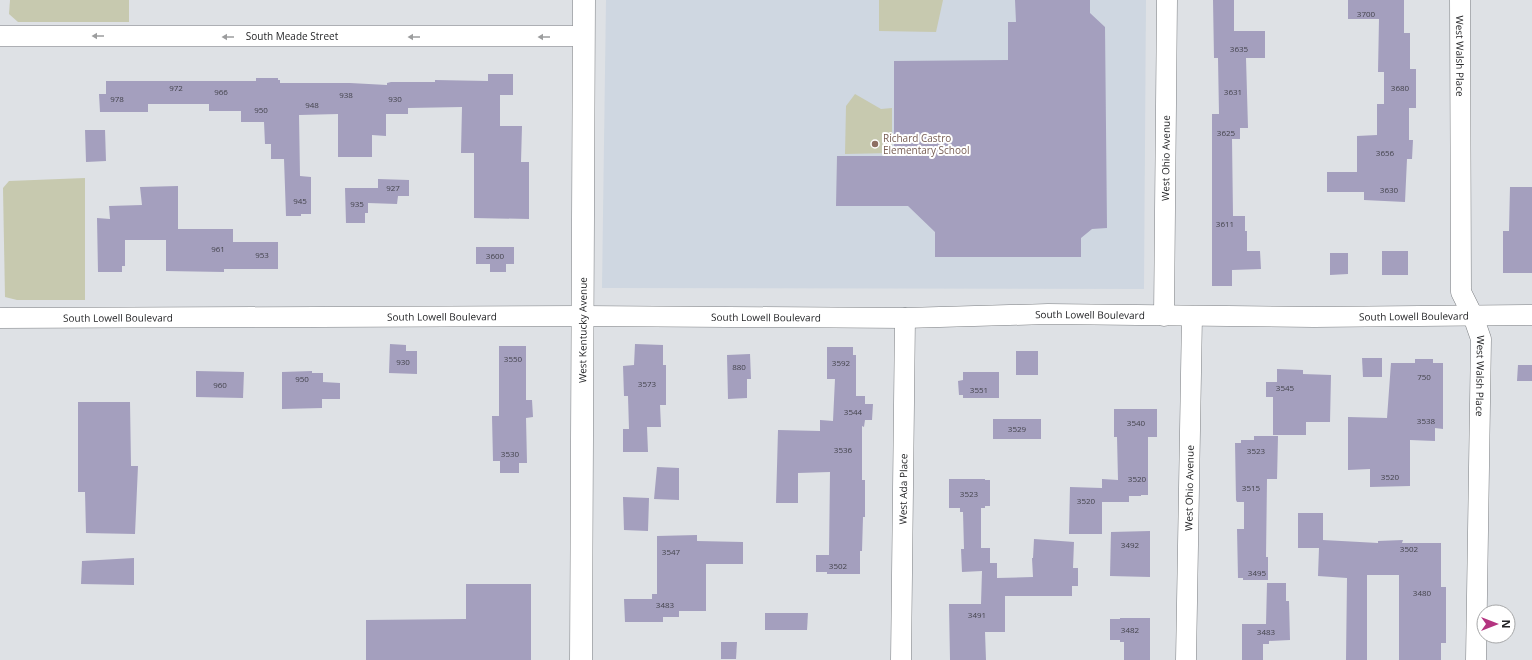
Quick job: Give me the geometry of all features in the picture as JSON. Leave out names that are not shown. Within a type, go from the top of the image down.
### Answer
[{"type":"street","name":"West Kentucky Avenue","points":[[581,660],[584,0]]},
{"type":"street","name":"West Ohio Avenue","points":[[1164,316],[1167,0]]},
{"type":"street","name":"West Walsh Place","points":[[1460,0],[1461,292],[1473,316],[1481,339],[1476,660]]},
{"type":"street","name":"South Meade Street","points":[[0,36],[583,36]]},
{"type":"street","name":"South Lowell Boulevard","points":[[0,318],[582,316],[905,318],[1048,314],[1314,317],[1532,315]]},
{"type":"street","name":"West Ohio Avenue","points":[[1186,660],[1192,316]]},
{"type":"street","name":"West Ada Place","points":[[901,660],[905,318]]},
{"type":"shaded area","name":"Richard Castro Elementary School","points":[[606,0],[1146,0],[1144,289],[602,288]]},
{"type":"green space","points":[[10,0],[129,0],[129,22],[18,22],[9,14]]},
{"type":"green space","points":[[879,0],[943,0],[936,32],[879,31]]},
{"type":"green space","points":[[855,94],[881,109],[892,108],[892,153],[845,154],[846,106]]},
{"type":"green space","points":[[85,178],[85,300],[17,300],[5,297],[3,188],[9,181]]},
{"type":"building","points":[[1015,0],[1090,0],[1090,13],[1105,27],[1107,228],[1092,229],[1081,238],[1081,257],[935,257],[935,232],[908,206],[836,206],[837,156],[894,156],[894,61],[1008,60],[1008,22],[1016,22]]},
{"type":"building","points":[[1213,0],[1234,0],[1234,31],[1265,31],[1265,58],[1246,58],[1248,128],[1240,128],[1240,139],[1232,139],[1233,216],[1245,216],[1247,251],[1260,251],[1261,269],[1232,270],[1232,286],[1212,286],[1212,114],[1219,114],[1218,58],[1214,58]]},
{"type":"building","points":[[1348,0],[1404,0],[1404,33],[1410,33],[1410,69],[1416,69],[1416,108],[1409,108],[1409,140],[1413,140],[1412,159],[1407,159],[1405,202],[1364,200],[1364,192],[1327,192],[1327,172],[1357,172],[1357,136],[1377,135],[1377,104],[1384,104],[1384,72],[1378,72],[1379,19],[1348,19]]},
{"type":"building","points":[[488,74],[513,74],[513,95],[500,95],[500,126],[522,126],[521,162],[529,162],[529,219],[474,218],[474,153],[461,153],[462,107],[408,108],[408,114],[386,114],[386,136],[372,135],[372,157],[338,157],[338,114],[299,115],[300,176],[311,177],[311,214],[301,214],[301,216],[286,216],[284,159],[271,159],[271,144],[265,144],[264,122],[241,122],[241,111],[209,111],[209,104],[148,104],[148,112],[100,112],[99,94],[106,94],[106,81],[256,81],[256,78],[278,78],[280,83],[350,83],[387,85],[387,83],[391,82],[435,82],[435,80],[488,81]]},
{"type":"building","points":[[85,130],[105,130],[106,161],[86,162]]},
{"type":"building","points":[[378,179],[409,180],[409,196],[398,196],[397,204],[368,203],[368,213],[365,213],[365,223],[346,223],[345,188],[378,188]]},
{"type":"building","points":[[178,186],[178,229],[233,229],[233,242],[278,242],[278,269],[224,269],[224,272],[166,271],[166,240],[125,240],[125,266],[122,266],[122,272],[98,272],[97,218],[110,219],[109,206],[142,205],[140,187]]},
{"type":"building","points":[[1510,187],[1532,187],[1532,273],[1503,273],[1503,231],[1509,231]]},
{"type":"building","points":[[476,247],[514,247],[514,264],[506,264],[506,272],[490,272],[490,264],[476,264]]},
{"type":"building","points":[[1382,251],[1408,251],[1408,275],[1382,275]]},
{"type":"building","points":[[1330,253],[1348,253],[1348,274],[1330,275]]},
{"type":"building","points":[[390,344],[406,345],[406,351],[417,351],[417,374],[389,373]]},
{"type":"building","points":[[635,344],[663,345],[663,365],[666,365],[666,405],[660,405],[661,427],[647,427],[648,452],[623,452],[623,429],[629,429],[628,396],[624,396],[623,366],[634,365]]},
{"type":"building","points":[[499,346],[526,346],[526,400],[532,400],[533,417],[526,418],[527,463],[519,463],[519,473],[500,473],[500,461],[493,461],[492,416],[499,416]]},
{"type":"building","points":[[827,347],[853,347],[853,355],[856,355],[856,396],[865,396],[865,404],[873,404],[872,420],[865,420],[864,427],[862,426],[862,480],[865,480],[865,517],[863,517],[862,551],[860,551],[860,574],[827,574],[827,572],[816,572],[816,555],[829,555],[830,472],[798,473],[798,503],[776,503],[778,430],[820,431],[820,420],[833,421],[835,379],[827,379]]},
{"type":"building","points":[[1016,351],[1038,351],[1038,375],[1016,375]]},
{"type":"building","points":[[750,354],[751,379],[747,379],[747,398],[728,399],[727,355]]},
{"type":"building","points":[[1362,358],[1382,358],[1382,377],[1363,377]]},
{"type":"building","points":[[1415,359],[1433,359],[1433,363],[1443,363],[1443,429],[1435,428],[1435,441],[1410,440],[1410,486],[1370,487],[1370,469],[1348,470],[1348,417],[1387,418],[1391,363],[1415,363]]},
{"type":"building","points":[[1518,365],[1532,365],[1532,381],[1517,381]]},
{"type":"building","points":[[1277,369],[1303,370],[1303,374],[1331,375],[1330,422],[1306,422],[1306,435],[1273,435],[1273,397],[1266,397],[1266,382],[1277,382]]},
{"type":"building","points":[[196,371],[244,372],[243,398],[196,397]]},
{"type":"building","points":[[312,371],[312,373],[323,373],[323,382],[340,383],[340,399],[322,399],[322,408],[282,409],[282,372]]},
{"type":"building","points":[[963,372],[999,372],[999,398],[963,398],[963,395],[959,395],[958,381],[963,380]]},
{"type":"building","points":[[78,402],[130,402],[131,466],[138,466],[135,534],[86,533],[85,492],[78,492]]},
{"type":"building","points":[[1114,409],[1157,409],[1157,437],[1148,437],[1148,495],[1129,496],[1129,502],[1102,502],[1102,534],[1069,534],[1070,487],[1102,488],[1102,479],[1118,480],[1117,437],[1114,437]]},
{"type":"building","points":[[993,419],[1041,419],[1041,439],[993,439]]},
{"type":"building","points":[[1254,436],[1278,436],[1277,479],[1267,479],[1266,557],[1268,557],[1268,580],[1243,580],[1243,578],[1238,578],[1237,529],[1244,529],[1244,502],[1237,502],[1236,500],[1235,443],[1241,443],[1241,440],[1254,440]]},
{"type":"building","points":[[657,467],[679,468],[679,500],[654,499]]},
{"type":"building","points":[[949,479],[990,480],[990,506],[981,508],[981,548],[990,548],[990,563],[997,563],[997,578],[1033,577],[1032,558],[1034,539],[1074,542],[1073,568],[1078,568],[1078,586],[1072,586],[1072,596],[1005,596],[1005,632],[985,632],[986,660],[950,660],[949,604],[981,604],[982,571],[962,572],[961,549],[964,549],[963,512],[960,512],[960,508],[949,508]]},
{"type":"building","points":[[623,497],[649,498],[648,531],[624,530]]},
{"type":"building","points":[[1298,513],[1323,513],[1323,540],[1378,543],[1378,541],[1403,540],[1402,543],[1441,543],[1441,587],[1446,587],[1446,643],[1441,643],[1441,660],[1399,660],[1399,575],[1367,575],[1367,660],[1346,660],[1347,578],[1318,576],[1319,548],[1298,548]]},
{"type":"building","points":[[1150,531],[1150,577],[1110,576],[1111,532]]},
{"type":"building","points":[[697,535],[697,541],[743,542],[743,564],[706,564],[706,611],[679,611],[679,617],[663,617],[663,622],[625,622],[624,599],[652,599],[652,594],[657,594],[657,536]]},
{"type":"building","points":[[134,558],[134,585],[81,584],[82,561]]},
{"type":"building","points":[[1267,583],[1286,583],[1286,601],[1289,601],[1290,640],[1269,641],[1269,644],[1263,644],[1263,660],[1242,660],[1242,624],[1266,624]]},
{"type":"building","points":[[466,584],[531,584],[531,660],[366,660],[366,620],[466,619]]},
{"type":"building","points":[[765,613],[808,613],[807,630],[765,630]]},
{"type":"building","points":[[1150,618],[1150,660],[1124,660],[1124,642],[1120,642],[1120,640],[1110,640],[1110,619]]},
{"type":"building","points":[[721,642],[737,642],[736,659],[721,659]]},
{"type":"place","name":"Richard Castro Elementary School","points":[[875,144]]}]
